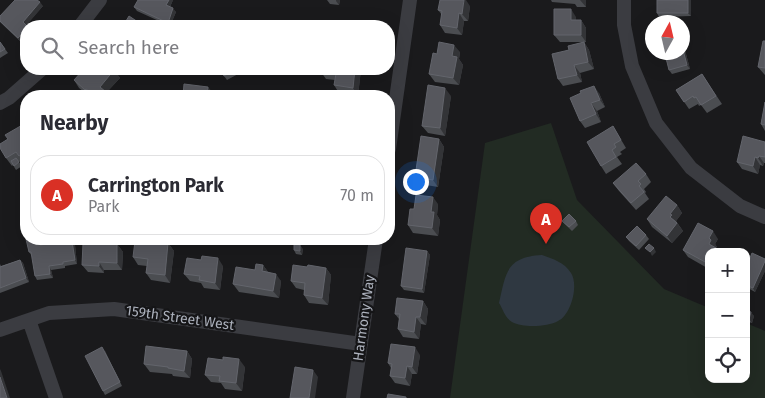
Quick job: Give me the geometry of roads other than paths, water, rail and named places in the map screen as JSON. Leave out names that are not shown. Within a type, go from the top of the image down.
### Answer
[{"type":"street","points":[[85,20],[100,0]]},
{"type":"street","points":[[395,101],[410,0]]},
{"type":"street","points":[[624,0],[624,25],[632,66],[656,123],[691,168],[740,206],[765,217]]},
{"type":"street","points":[[0,103],[9,98],[35,75]]},
{"type":"street","name":"Harmony Way","points":[[353,398],[375,245]]},
{"type":"street","name":"159th Street West","points":[[0,330],[48,313],[114,309],[361,344]]},
{"type":"street","points":[[29,320],[56,398]]},
{"type":"place","name":"Carrington Park","points":[[546,244]]}]
